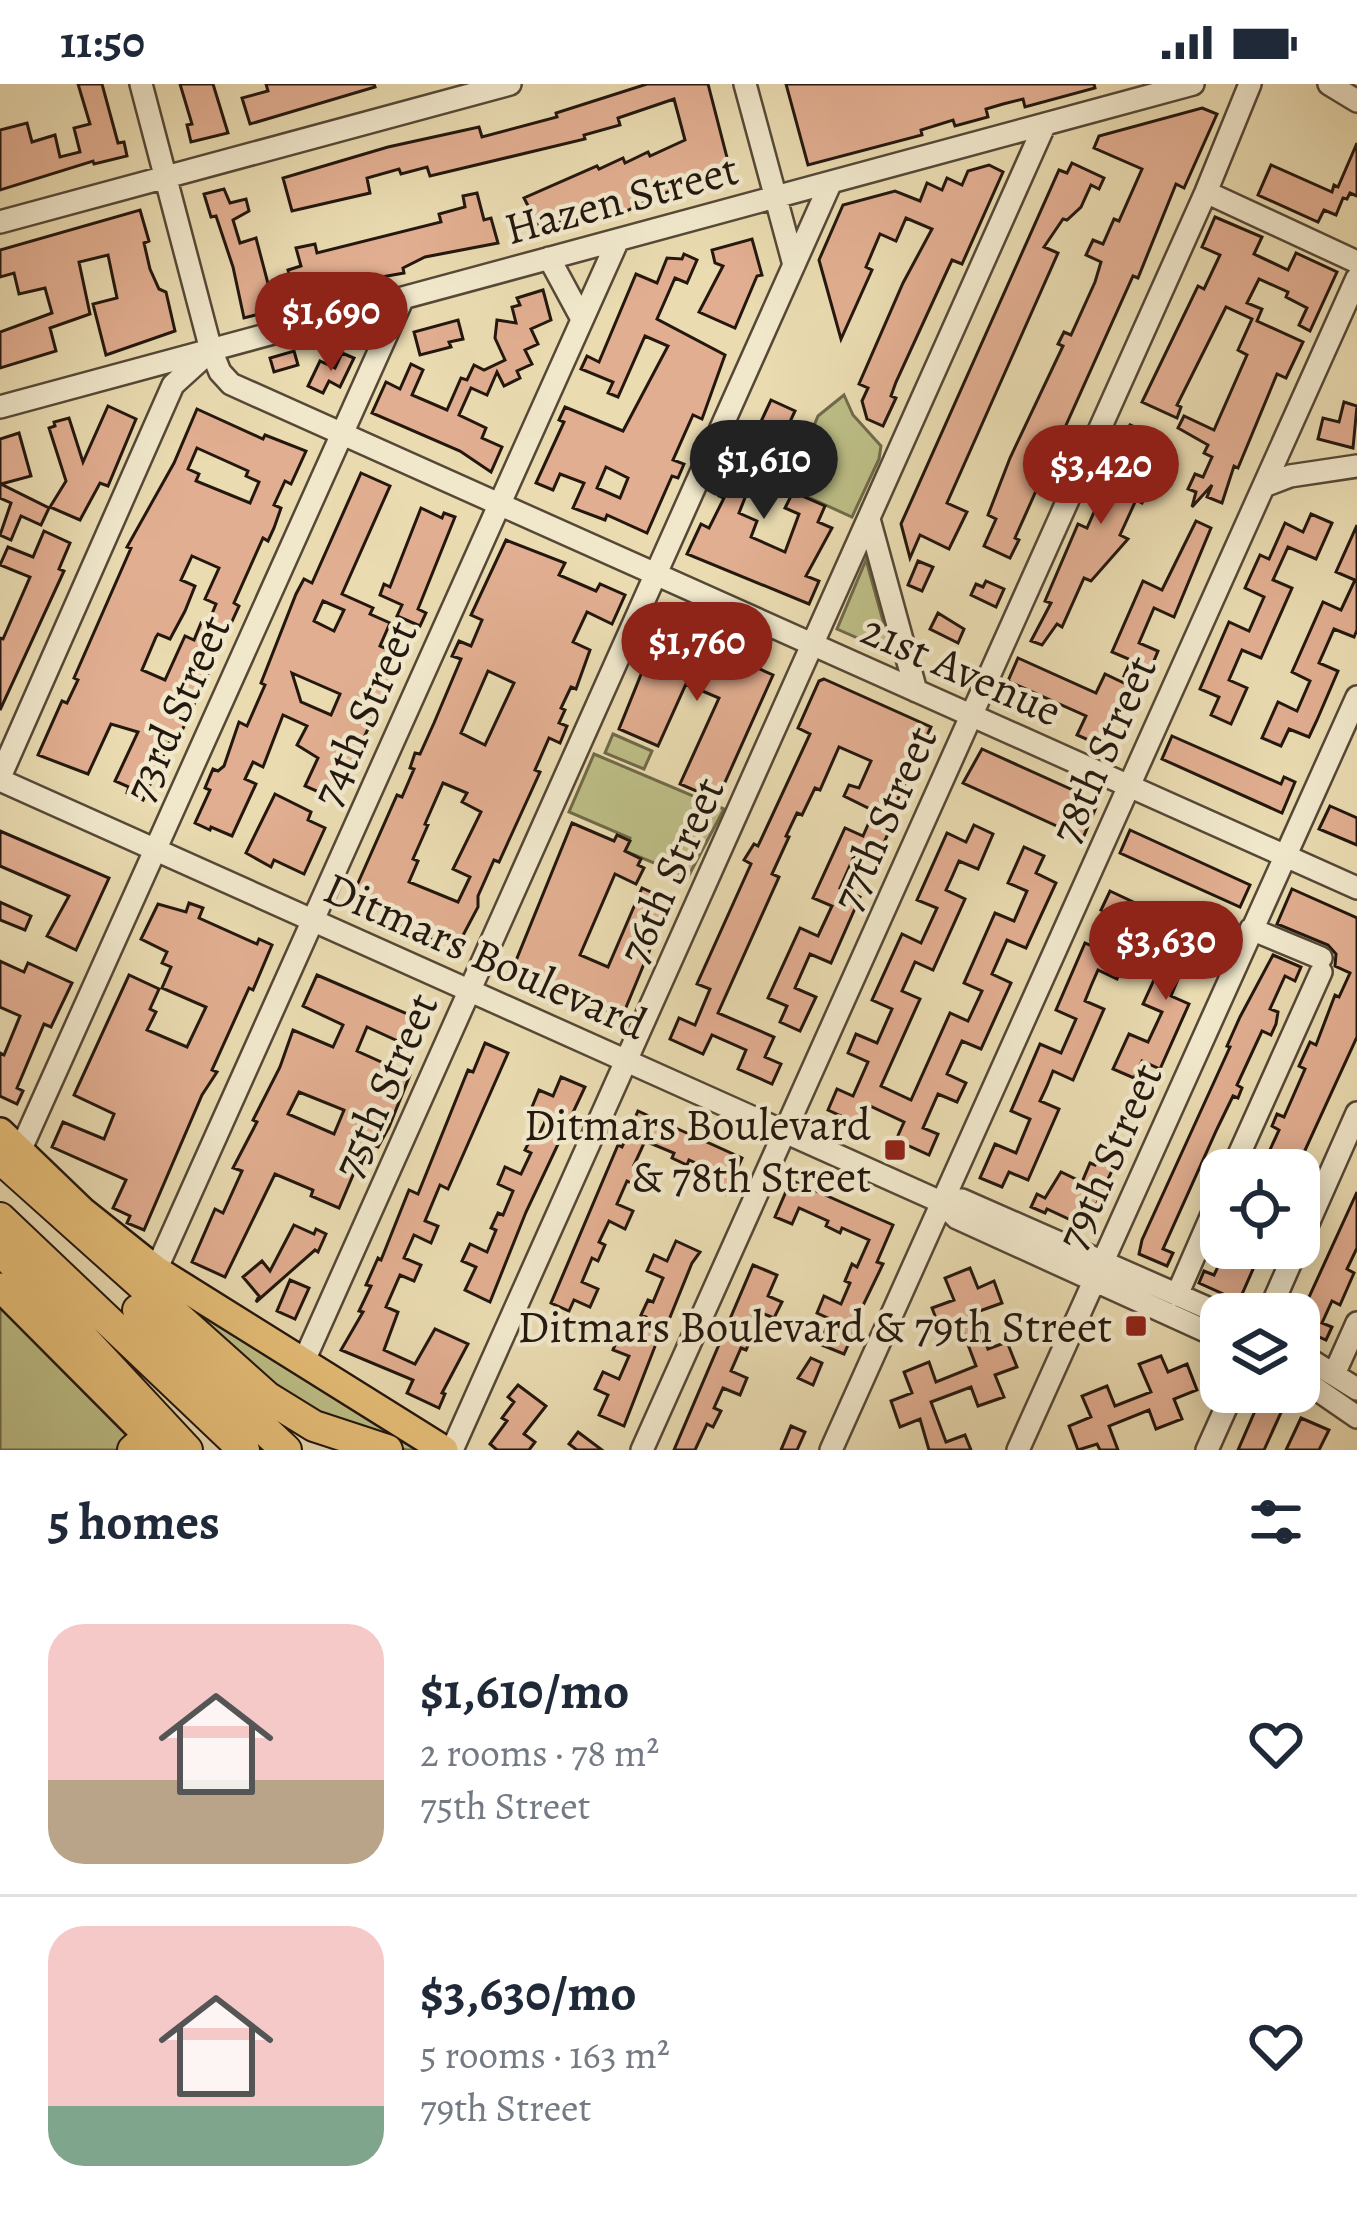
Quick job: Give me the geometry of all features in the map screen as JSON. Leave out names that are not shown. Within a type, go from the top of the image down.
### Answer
[{"type":"highway","points":[[7,1147],[267,1396],[314,1426],[387,1450]]},
{"type":"highway","points":[[0,1179],[286,1450]]},
{"type":"highway","points":[[0,1218],[244,1450]]},
{"type":"highway","points":[[0,1249],[188,1450]]},
{"type":"main road","points":[[7,1147],[156,1270],[448,1450]]},
{"type":"main road","points":[[0,1287],[148,1445]]},
{"type":"street","name":"21st Avenue","points":[[141,84],[211,350],[231,384],[1357,888]]},
{"type":"street","points":[[0,222],[511,84]]},
{"type":"street","points":[[745,84],[794,265]]},
{"type":"street","name":"Hazen Street","points":[[0,407],[1193,84]]},
{"type":"street","name":"77th Street","points":[[642,1450],[1206,192],[1250,84]]},
{"type":"street","points":[[1329,84],[1357,101]]},
{"type":"street","name":"76th Street","points":[[448,1450],[1045,124]]},
{"type":"street","name":"75th Street","points":[[303,1363],[831,182]]},
{"type":"street","points":[[1206,192],[1357,262]]},
{"type":"street","name":"74th Street","points":[[156,1270],[618,240]]},
{"type":"street","points":[[549,258],[582,319]]},
{"type":"street","name":"78th Street","points":[[831,1450],[1357,278]]},
{"type":"street","name":"73rd Street","points":[[7,1147],[155,850],[403,298]]},
{"type":"street","points":[[0,778],[173,385],[211,350]]},
{"type":"street","points":[[1264,485],[1289,476],[1357,466]]},
{"type":"street","points":[[869,519],[916,691]]},
{"type":"street","name":"79th Street","points":[[1018,1450],[1357,697]]},
{"type":"street","name":"Ditmars Boulevard","points":[[0,778],[784,1134],[941,1202],[962,1200],[1200,1326]]},
{"type":"street","points":[[1241,1149],[1321,965],[1251,929]]},
{"type":"street","points":[[1320,1196],[1357,1113]]},
{"type":"street","points":[[1177,1295],[1200,1242]]},
{"type":"street","name":"Ditmars Boulevard","points":[[1100,1271],[1200,1305]]},
{"type":"street","points":[[1335,1372],[1357,1323]]},
{"type":"street","points":[[1320,1364],[1357,1389]]},
{"type":"street","points":[[1320,1391],[1357,1417]]},
{"type":"street","points":[[1207,1450],[1223,1413]]},
{"type":"green space","points":[[844,395],[853,415],[881,446],[852,517],[788,488],[818,416]]},
{"type":"green space","points":[[866,560],[892,653],[837,629]]},
{"type":"green space","points":[[613,734],[652,751],[644,769],[605,753]]},
{"type":"green space","points":[[594,754],[724,809],[688,877],[625,851],[630,838],[569,812]]},
{"type":"green space","points":[[64,1204],[428,1450],[406,1450],[296,1410]]},
{"type":"green space","points":[[0,1307],[130,1438],[118,1450],[0,1450]]},
{"type":"building","points":[[78,84],[102,84],[118,143],[124,142],[127,156],[93,161],[0,190],[0,130],[27,123],[32,142],[55,135],[60,157],[80,152],[74,128],[90,124]]},
{"type":"building","points":[[180,84],[213,84],[228,133],[191,142],[187,125],[192,124]]},
{"type":"building","points":[[266,84],[375,87],[250,124],[242,98],[268,91]]},
{"type":"building","points":[[647,84],[708,84],[732,177],[700,186],[698,178],[624,212],[616,210],[612,200],[540,229],[524,198],[597,166],[623,158],[625,163],[648,152],[650,156],[685,140],[674,99],[618,118],[620,125],[584,135],[585,139],[430,176],[427,167],[401,174],[399,169],[367,178],[370,193],[292,211],[283,178],[479,127],[482,137],[557,117],[556,113]]},
{"type":"building","points":[[786,84],[1094,84],[1095,88],[1025,107],[1023,99],[1003,104],[986,109],[988,117],[955,126],[953,120],[921,130],[922,135],[808,165]]},
{"type":"building","points":[[1202,108],[1217,114],[1184,188],[1176,184],[1138,278],[1133,276],[1054,452],[1059,454],[1053,467],[1048,464],[1015,538],[1019,540],[1010,558],[984,546],[996,519],[988,515],[1010,458],[1063,346],[1058,344],[1064,332],[1071,335],[1095,282],[1101,262],[1086,255],[1093,240],[1103,244],[1114,219],[1119,221],[1142,169],[1094,148],[1099,136]]},
{"type":"building","points":[[1357,143],[1357,196],[1350,193],[1343,198],[1336,215],[1324,210],[1318,222],[1258,195],[1271,165],[1332,192]]},
{"type":"building","points":[[1072,163],[1104,178],[1099,189],[1091,185],[1081,207],[1063,219],[1044,247],[1058,253],[947,503],[967,512],[949,549],[920,535],[910,558],[901,524],[1059,170],[1067,173]]},
{"type":"building","points":[[989,165],[1003,172],[962,264],[952,260],[896,382],[891,396],[896,398],[883,426],[867,419],[862,401],[868,388],[859,384],[932,229],[906,218],[896,241],[880,234],[866,267],[872,270],[841,339],[819,260],[843,205],[895,191],[920,201],[927,183],[942,190],[947,178],[962,185],[968,171]]},
{"type":"building","points":[[224,189],[230,203],[246,199],[249,211],[233,220],[240,243],[256,238],[275,310],[244,318],[233,267],[204,194]]},
{"type":"building","points":[[477,193],[484,220],[491,218],[498,243],[425,257],[403,268],[404,273],[326,287],[327,296],[299,304],[288,270],[301,266],[296,248],[315,244],[317,253],[441,222],[439,214],[465,207],[463,196]]},
{"type":"building","points":[[140,210],[149,241],[144,243],[150,269],[159,289],[166,292],[175,331],[106,355],[93,304],[117,298],[108,255],[79,262],[90,314],[50,328],[56,351],[0,368],[0,332],[52,313],[45,288],[19,294],[14,273],[0,277],[0,250]]},
{"type":"building","points":[[1215,217],[1262,237],[1254,254],[1288,270],[1296,253],[1337,272],[1310,331],[1299,325],[1307,308],[1286,297],[1288,292],[1259,279],[1247,303],[1262,309],[1257,321],[1303,342],[1286,378],[1277,374],[1222,503],[1207,497],[1212,485],[1192,507],[1196,492],[1188,489],[1195,474],[1203,477],[1212,457],[1204,453],[1208,445],[1178,428],[1184,416],[1214,430],[1247,355],[1238,350],[1252,319],[1226,307],[1177,405],[1181,407],[1177,418],[1142,402],[1198,286],[1204,289],[1220,255],[1202,247]]},
{"type":"building","points":[[752,239],[762,275],[757,276],[735,328],[699,312],[723,266],[715,263],[712,250]]},
{"type":"building","points":[[684,254],[697,260],[687,283],[675,278],[657,319],[725,355],[702,419],[693,415],[673,460],[684,464],[678,478],[672,476],[647,533],[607,515],[605,520],[573,508],[584,483],[560,474],[553,490],[536,483],[564,422],[559,420],[565,407],[623,431],[668,346],[645,336],[618,397],[608,393],[613,382],[581,369],[587,356],[599,362],[636,274],[657,283],[667,258],[682,259]],"holes":[[[606,467],[628,478],[620,498],[597,488]]]},
{"type":"building","points":[[543,290],[551,320],[531,329],[538,344],[525,350],[532,364],[517,371],[520,378],[504,386],[497,372],[487,395],[471,388],[459,415],[486,428],[482,438],[502,447],[491,472],[460,451],[372,413],[386,382],[400,389],[411,364],[423,370],[412,395],[447,410],[461,378],[467,380],[474,365],[484,370],[505,360],[495,338],[497,320],[516,323],[512,307],[520,305],[517,298]]},
{"type":"building","points":[[458,320],[463,339],[420,355],[414,332]]},
{"type":"building","points":[[294,351],[298,365],[274,372],[270,358]]},
{"type":"building","points":[[342,353],[354,358],[340,387],[329,381],[323,393],[308,386],[320,361],[335,368]]},
{"type":"building","points":[[771,400],[795,411],[761,496],[748,490],[739,513],[757,521],[751,537],[785,552],[799,514],[785,508],[793,492],[825,506],[818,522],[832,528],[806,576],[819,581],[809,604],[687,554],[701,524],[709,528],[724,498],[719,496],[724,483],[731,486]]},
{"type":"building","points":[[1344,402],[1357,406],[1353,448],[1318,439],[1323,418],[1339,422]]},
{"type":"building","points":[[108,406],[136,419],[108,486],[100,483],[80,520],[50,507],[66,481],[49,428],[69,418],[83,462]]},
{"type":"building","points":[[197,409],[263,439],[265,435],[306,451],[291,484],[285,481],[274,505],[281,508],[274,528],[268,541],[263,538],[234,603],[239,606],[175,746],[169,743],[143,800],[115,781],[138,732],[111,724],[88,774],[38,755],[62,701],[67,703],[78,680],[74,678],[131,548],[127,547],[174,463]],"holes":[[[197,448],[248,471],[246,476],[259,482],[250,503],[196,481],[199,474],[188,469]],[[192,556],[219,568],[205,599],[216,604],[207,626],[201,623],[194,640],[185,636],[165,680],[142,670],[158,634],[170,639],[185,611],[195,586],[181,580]]]},
{"type":"building","points":[[1130,425],[1167,441],[1163,452],[1152,449],[1140,474],[1153,479],[1142,503],[1136,500],[1120,535],[1128,539],[1091,581],[1084,578],[1062,627],[1057,624],[1042,645],[1031,641],[1051,603],[1045,601],[1078,524],[1087,528],[1118,458],[1112,456]]},
{"type":"building","points":[[19,433],[31,476],[1,484],[49,508],[41,525],[21,516],[11,540],[0,535],[11,503],[0,498],[0,439]]},
{"type":"building","points":[[361,473],[390,486],[342,594],[373,608],[370,614],[390,623],[380,646],[401,655],[335,799],[305,786],[318,758],[297,745],[307,726],[283,715],[263,767],[253,762],[245,779],[256,784],[232,836],[210,830],[195,823],[210,790],[205,788],[213,769],[224,766],[239,722],[247,726],[296,594],[304,579],[312,583]],"holes":[[[323,601],[344,610],[334,631],[314,621]],[[292,673],[340,694],[331,715],[301,702]]]},
{"type":"building","points":[[421,508],[442,518],[444,513],[455,517],[418,609],[426,613],[420,626],[397,616],[402,605],[380,595],[384,584],[390,587]]},
{"type":"building","points":[[1311,514],[1332,523],[1316,559],[1288,547],[1273,580],[1292,588],[1261,658],[1242,650],[1229,680],[1247,688],[1231,724],[1211,715],[1219,697],[1200,689],[1229,622],[1249,631],[1264,597],[1245,588],[1260,555],[1269,559],[1285,523],[1303,532]]},
{"type":"building","points":[[1196,521],[1211,528],[1174,617],[1154,608],[1139,643],[1158,651],[1144,685],[1124,676],[1131,660],[1112,652],[1143,581],[1162,590]]},
{"type":"building","points":[[1357,525],[1357,630],[1354,637],[1334,629],[1319,663],[1338,671],[1317,720],[1309,737],[1289,729],[1281,746],[1262,738],[1278,702],[1297,711],[1310,681],[1292,672],[1323,602],[1341,610],[1355,580],[1336,572]]},
{"type":"building","points":[[44,531],[70,543],[59,569],[64,571],[0,710],[0,638],[30,577],[0,565],[8,547],[33,557]]},
{"type":"building","points":[[506,540],[565,563],[559,575],[596,591],[600,584],[625,595],[612,624],[587,612],[573,642],[590,650],[576,689],[571,687],[561,708],[565,710],[559,723],[567,726],[560,743],[549,738],[535,770],[540,772],[499,862],[494,860],[460,941],[444,934],[440,943],[394,922],[398,915],[354,892],[397,795],[402,797],[415,753],[420,754],[461,659],[452,656],[459,641],[471,646],[482,620],[471,615]],"holes":[[[488,671],[514,683],[485,745],[461,733]],[[443,783],[467,793],[462,802],[481,812],[453,869],[470,877],[458,902],[409,882],[425,824]]]},
{"type":"building","points":[[918,561],[933,567],[922,591],[908,585]]},
{"type":"building","points":[[986,581],[1004,589],[996,607],[971,595],[976,584],[983,587]]},
{"type":"building","points":[[938,613],[964,629],[958,643],[930,629]]},
{"type":"building","points":[[661,625],[773,675],[717,800],[680,784],[719,698],[686,684],[658,746],[619,729]]},
{"type":"building","points":[[1018,658],[1096,693],[1105,674],[1128,685],[1100,745],[1077,735],[1086,716],[1008,681]]},
{"type":"building","points":[[824,679],[931,727],[885,827],[890,829],[875,863],[855,854],[840,888],[860,897],[831,963],[810,954],[795,988],[816,997],[800,1031],[780,1022],[787,1006],[768,998],[800,928],[818,936],[832,906],[813,898],[845,828],[863,836],[874,811],[844,796],[849,785],[859,788],[871,761],[839,747],[820,790],[815,788],[786,836],[772,874],[779,877],[718,1013],[774,1037],[765,1057],[781,1064],[772,1084],[738,1069],[746,1050],[712,1035],[703,1054],[670,1039],[679,1018],[695,1025],[710,989],[697,984],[751,864],[744,860],[754,844],[758,846],[810,734],[798,728]]},
{"type":"building","points":[[1172,736],[1281,784],[1284,777],[1295,782],[1282,813],[1162,759]]},
{"type":"building","points":[[982,749],[1095,800],[1083,838],[963,783]]},
{"type":"building","points":[[275,794],[311,812],[308,820],[325,828],[304,874],[274,860],[271,867],[246,853]]},
{"type":"building","points":[[1330,806],[1357,818],[1357,845],[1319,829]]},
{"type":"building","points":[[572,823],[614,841],[617,835],[630,841],[625,851],[641,859],[638,865],[644,868],[636,884],[615,874],[580,955],[608,967],[642,888],[670,901],[622,1017],[513,968]]},
{"type":"building","points":[[974,825],[993,834],[978,869],[959,861],[946,890],[965,899],[933,970],[915,962],[902,991],[920,999],[881,1086],[911,1100],[950,1013],[968,1021],[982,991],[964,983],[995,913],[1014,921],[1027,891],[1008,883],[1024,847],[1044,856],[1036,873],[1056,883],[1026,948],[1007,940],[992,974],[1011,983],[981,1049],[962,1041],[947,1074],[966,1083],[957,1102],[938,1094],[923,1128],[938,1134],[929,1155],[896,1140],[904,1122],[870,1106],[861,1125],[828,1110],[837,1089],[853,1096],[868,1062],[848,1053],[856,1034],[877,1043],[892,1009],[872,1000],[902,934],[921,943],[937,908],[917,900],[947,833],[966,842]]},
{"type":"building","points":[[1130,830],[1250,885],[1240,907],[1120,853]]},
{"type":"building","points":[[0,831],[109,878],[76,950],[47,936],[69,896],[0,866]]},
{"type":"building","points":[[1292,889],[1357,918],[1357,1037],[1306,1149],[1270,1149],[1279,1130],[1272,1126],[1277,1114],[1284,1117],[1305,1069],[1299,1066],[1310,1042],[1316,1045],[1335,995],[1339,997],[1350,973],[1335,966],[1336,954],[1328,945],[1277,924]]},
{"type":"building","points":[[1110,891],[1148,909],[1117,979],[1098,970],[1085,1001],[1104,1009],[1073,1080],[1053,1071],[1040,1101],[1059,1109],[1028,1180],[1009,1172],[1002,1187],[980,1178],[995,1144],[1016,1153],[1030,1119],[1011,1111],[1040,1044],[1061,1053],[1076,1019],[1056,1010],[1085,943],[1105,952],[1120,918],[1101,910]]},
{"type":"building","points":[[0,902],[31,916],[25,930],[0,920]]},
{"type":"building","points":[[189,903],[203,908],[199,918],[257,944],[259,939],[272,945],[144,1230],[127,1223],[130,1216],[113,1208],[126,1180],[52,1147],[63,1122],[104,1139],[114,1114],[74,1095],[129,975],[159,989],[147,1030],[187,1047],[206,1007],[162,988],[171,967],[162,963],[167,952],[141,939],[158,904],[186,912]]},
{"type":"building","points":[[1200,926],[1220,935],[1205,969],[1186,960],[1171,996],[1189,1004],[1160,1069],[1142,1061],[1134,1078],[1113,1069],[1129,1034],[1148,1042],[1162,1012],[1143,1004],[1175,934],[1193,942]]},
{"type":"building","points":[[1273,955],[1301,967],[1295,981],[1285,976],[1270,1009],[1278,1012],[1271,1035],[1262,1031],[1237,1085],[1242,1088],[1238,1098],[1233,1096],[1208,1149],[1200,1149],[1200,1167],[1163,1249],[1173,1253],[1167,1266],[1139,1254],[1142,1240],[1240,1017]]},
{"type":"building","points":[[0,961],[24,972],[28,963],[72,983],[51,1027],[44,1024],[17,1088],[23,1091],[17,1104],[0,1096],[0,1053],[4,1055],[20,1016],[0,1007]]},
{"type":"building","points":[[317,975],[426,1022],[417,1042],[402,1036],[400,1042],[367,1027],[357,1051],[410,1075],[389,1127],[378,1147],[370,1144],[362,1163],[359,1161],[339,1208],[311,1196],[313,1190],[275,1174],[225,1277],[192,1262],[215,1209],[223,1213],[242,1171],[233,1168],[257,1122],[253,1120],[293,1030],[333,1047],[343,1025],[303,1006]],"holes":[[[299,1092],[344,1110],[334,1134],[288,1114]]]},
{"type":"building","points":[[485,1043],[508,1053],[448,1189],[440,1185],[425,1221],[438,1226],[431,1243],[414,1235],[404,1258],[421,1265],[414,1281],[400,1275],[386,1307],[398,1312],[384,1350],[415,1364],[435,1329],[468,1344],[439,1408],[407,1393],[413,1380],[341,1350],[363,1312],[359,1311],[371,1286],[366,1285],[409,1190],[418,1194],[468,1070],[473,1072]]},
{"type":"building","points":[[561,1077],[585,1087],[490,1302],[465,1290],[476,1267],[462,1261],[470,1244],[487,1252],[496,1230],[491,1228],[498,1213],[503,1215],[513,1191],[498,1184],[505,1167],[521,1174],[531,1153],[525,1150],[533,1134],[538,1137],[548,1115],[532,1107],[539,1090],[553,1096]]},
{"type":"building","points":[[638,1111],[742,1158],[726,1194],[710,1187],[716,1172],[689,1160],[687,1165],[672,1158],[674,1153],[645,1141],[634,1165],[640,1168],[633,1184],[627,1181],[617,1204],[633,1211],[625,1229],[609,1221],[599,1242],[605,1245],[598,1261],[592,1258],[582,1282],[598,1289],[590,1307],[574,1300],[569,1311],[551,1303],[618,1145],[622,1147]]},
{"type":"building","points":[[1112,1138],[1128,1145],[1086,1227],[1031,1207],[1037,1194],[1045,1198],[1061,1172],[1082,1182],[1090,1163],[1095,1165]]},
{"type":"building","points":[[791,1180],[893,1225],[877,1262],[883,1264],[844,1354],[819,1344],[830,1319],[817,1313],[824,1296],[841,1304],[852,1264],[857,1267],[869,1240],[842,1228],[840,1233],[826,1226],[828,1221],[799,1208],[792,1224],[775,1217]]},
{"type":"building","points":[[1357,1192],[1357,1248],[1347,1269],[1354,1273],[1340,1305],[1332,1301],[1322,1323],[1332,1327],[1326,1340],[1320,1337],[1320,1293],[1311,1293]]},
{"type":"building","points":[[294,1225],[326,1234],[318,1252],[256,1302],[259,1296],[243,1277],[262,1261],[270,1271]]},
{"type":"building","points":[[676,1241],[700,1252],[659,1336],[624,1426],[599,1415],[608,1395],[595,1389],[603,1372],[619,1379],[629,1356],[613,1350],[620,1333],[636,1340],[646,1317],[641,1315],[648,1300],[653,1302],[663,1278],[647,1271],[654,1255],[667,1261]]},
{"type":"building","points":[[753,1265],[777,1275],[768,1296],[782,1302],[774,1318],[757,1311],[748,1332],[753,1334],[731,1371],[747,1378],[740,1395],[723,1388],[714,1408],[721,1411],[713,1427],[707,1424],[695,1450],[674,1450]]},
{"type":"building","points":[[970,1268],[978,1288],[994,1281],[1002,1303],[974,1313],[988,1349],[1007,1342],[1017,1367],[995,1375],[1004,1397],[978,1406],[971,1387],[931,1402],[946,1442],[965,1435],[971,1450],[929,1450],[920,1419],[900,1427],[891,1401],[912,1393],[904,1372],[929,1362],[936,1382],[976,1366],[961,1326],[942,1334],[932,1308],[954,1300],[945,1278]]},
{"type":"building","points":[[1217,1269],[1253,1269],[1243,1293],[1221,1293],[1199,1283],[1204,1271],[1214,1275]]},
{"type":"building","points":[[290,1280],[309,1288],[295,1319],[277,1311]]},
{"type":"building","points":[[1161,1356],[1168,1372],[1187,1364],[1197,1390],[1174,1399],[1182,1419],[1156,1429],[1149,1410],[1109,1426],[1118,1450],[1100,1450],[1097,1444],[1078,1450],[1069,1426],[1091,1417],[1082,1396],[1107,1386],[1115,1406],[1151,1392],[1139,1364]]},
{"type":"building","points":[[811,1358],[822,1363],[813,1385],[798,1378]]},
{"type":"building","points":[[518,1385],[546,1406],[524,1434],[535,1442],[529,1450],[497,1450],[490,1444],[507,1421],[502,1418],[514,1402],[508,1397]]},
{"type":"building","points":[[1254,1413],[1281,1413],[1264,1450],[1238,1450]]},
{"type":"building","points":[[1301,1418],[1329,1430],[1319,1450],[1286,1450]]},
{"type":"building","points":[[791,1426],[805,1432],[797,1450],[781,1450]]},
{"type":"building","points":[[578,1432],[602,1450],[577,1450],[569,1444]]},
{"type":"place","name":"Ditmars Boulevard & 78th Street","points":[[895,1150]]},
{"type":"place","name":"Ditmars Boulevard & 79th Street","points":[[1136,1326]]}]
